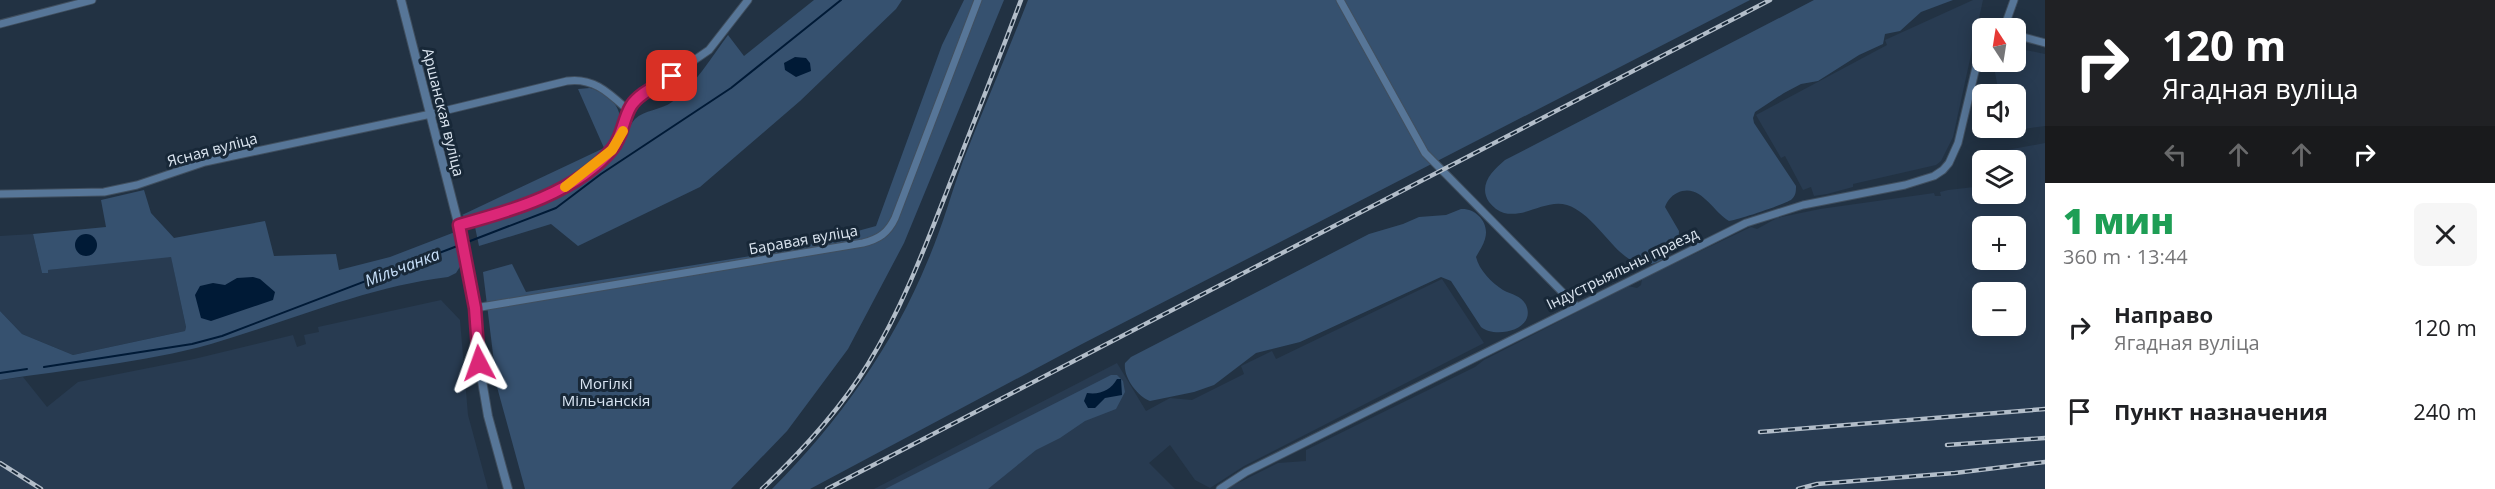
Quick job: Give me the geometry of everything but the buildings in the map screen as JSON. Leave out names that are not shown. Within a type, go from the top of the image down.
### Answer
[{"type":"street","points":[[0,24],[92,0]]},
{"type":"street","name":"Аршанская вуліца","points":[[401,0],[466,254],[488,416],[508,489]]},
{"type":"street","points":[[460,227],[525,205],[564,187],[612,150],[618,141],[629,111],[640,97],[710,50],[748,0]]},
{"type":"street","name":"Баравая вуліца","points":[[475,308],[878,239],[885,234],[895,218],[978,0]]},
{"type":"street","points":[[1340,0],[1425,153],[1576,306]]},
{"type":"street","points":[[2008,18],[2014,0]]},
{"type":"street","points":[[2026,38],[2045,43]]},
{"type":"street","name":"Індустрыяльны праезд","points":[[1220,489],[1246,472],[1746,223],[1803,205],[1905,185],[1934,176],[1949,163],[1958,143],[1975,72]]},
{"type":"street","name":"Ясная вуліца","points":[[0,194],[104,192],[137,185],[216,159],[431,114],[577,79],[596,85],[629,111]]},
{"type":"shaded area","points":[[1973,0],[1983,0],[1979,18],[1972,18],[1972,50],[1953,137],[1941,161],[1936,165],[1853,184],[1853,187],[1814,196],[1811,187],[1803,190],[1785,156],[1781,158],[1756,115],[1887,45],[1885,40]]},
{"type":"shaded area","points":[[2026,50],[2045,54],[2045,126],[2026,129],[2026,84],[1997,84],[1995,72],[2026,72]]},
{"type":"shaded area","points":[[795,57],[806,58],[810,63],[811,71],[796,77],[785,70],[784,63]]},
{"type":"shaded area","points":[[2045,143],[2045,489],[1226,489],[1278,463],[1306,461],[1306,450],[1475,367],[1484,360],[1628,286],[1637,288],[1641,285],[1642,279],[1751,227],[1757,229],[1777,218],[1820,209],[1934,193],[1935,196],[1941,196],[1940,192],[1972,187],[1972,204],[2026,204],[2026,150],[2007,150]]},
{"type":"shaded area","points":[[33,234],[42,273],[48,270],[171,256],[185,331],[73,355],[22,334],[0,311],[0,236]]},
{"type":"shaded area","points":[[82,234],[90,234],[97,241],[97,249],[90,256],[82,256],[75,249],[75,241]]},
{"type":"shaded area","points":[[237,278],[260,279],[275,292],[273,300],[211,321],[201,318],[195,295],[200,286],[213,283],[225,285]]},
{"type":"shaded area","points":[[1442,279],[1484,343],[1244,466],[1210,488],[1195,480],[1170,445],[1149,463],[1175,489],[874,489],[1117,363],[1146,411],[1170,398],[1192,400],[1244,374],[1241,366],[1272,351],[1276,359]]},
{"type":"shaded area","points":[[441,300],[460,320],[468,415],[488,489],[0,489],[0,380],[23,377],[47,407],[78,382],[194,359],[293,335],[297,347],[306,344],[304,335],[319,332],[318,327]]},
{"type":"shaded area","points":[[1117,379],[1121,379],[1122,395],[1105,398],[1095,408],[1088,408],[1084,401],[1087,393],[1105,391]]},
{"type":"green space","points":[[814,0],[902,0],[896,9],[800,101],[700,187],[578,246],[551,224],[479,246],[475,227],[551,199],[612,156],[621,146],[635,119],[668,105],[688,88],[728,35],[744,56]]},
{"type":"green space","name":"Могілкі Мільчанскія","points":[[964,0],[1004,0],[904,243],[848,349],[787,431],[731,489],[525,489],[497,387],[483,272],[512,264],[526,292],[788,250],[876,226],[942,45]]},
{"type":"green space","points":[[1028,0],[1750,0],[1082,344],[810,489],[772,489],[841,410],[881,353],[898,323],[933,248],[963,161]]},
{"type":"green space","points":[[1814,0],[1953,0],[1921,12],[1900,31],[1885,34],[1883,44],[1859,55],[1818,81],[1801,84],[1784,93],[1755,112],[1754,123],[1796,186],[1794,196],[1789,201],[1762,212],[1729,221],[1699,194],[1692,191],[1677,193],[1665,207],[1679,231],[1678,246],[1661,261],[1645,265],[1632,261],[1619,251],[1595,225],[1567,205],[1551,204],[1512,214],[1500,211],[1489,202],[1485,190],[1486,184],[1491,174],[1505,160]]},
{"type":"green space","points":[[590,88],[610,98],[617,107],[620,118],[618,131],[600,155],[573,176],[533,197],[467,218],[462,215],[604,148],[578,89]]},
{"type":"green space","points":[[144,190],[151,213],[174,238],[265,221],[274,256],[336,254],[339,270],[390,257],[455,232],[461,265],[456,273],[448,277],[387,288],[185,351],[133,361],[0,380],[0,311],[22,334],[73,355],[185,331],[171,257],[48,270],[48,273],[42,273],[33,234],[106,227],[101,200]]},
{"type":"green space","points":[[1461,209],[1472,211],[1484,222],[1485,239],[1476,257],[1483,271],[1490,280],[1503,290],[1519,297],[1526,305],[1528,314],[1526,321],[1513,330],[1495,332],[1481,327],[1451,281],[1441,277],[1300,342],[1256,353],[1214,385],[1194,392],[1150,401],[1140,395],[1129,380],[1125,363],[1131,357],[1369,234],[1419,217],[1446,215]]},
{"type":"green space","points":[[1111,375],[1117,375],[1123,381],[1125,392],[1116,409],[1085,421],[1060,438],[1036,450],[988,489],[885,489]]},
{"type":"waterway","name":"Мільчанка","points":[[465,243],[556,208],[601,174],[731,88],[841,0]]},
{"type":"waterway","name":"Мільчанка","points":[[44,367],[192,344],[222,336],[460,245]]},
{"type":"waterway","name":"Мільчанка","points":[[0,373],[27,369]]},
{"type":"railway","points":[[762,489],[832,414],[857,381],[880,343],[921,257],[1021,0]]},
{"type":"railway","points":[[827,489],[1770,0]]},
{"type":"railway","points":[[1760,432],[2045,409]]},
{"type":"railway","points":[[1947,445],[2045,438]]},
{"type":"railway","points":[[1798,489],[1817,484],[1955,473],[2045,462]]},
{"type":"railway","points":[[0,463],[41,489]]},
{"type":"slow traffic","points":[[565,187],[612,150],[623,131]]},
{"type":"route","points":[[479,363],[475,308],[459,225],[525,205],[564,187],[612,150],[635,101],[672,76]]}]
